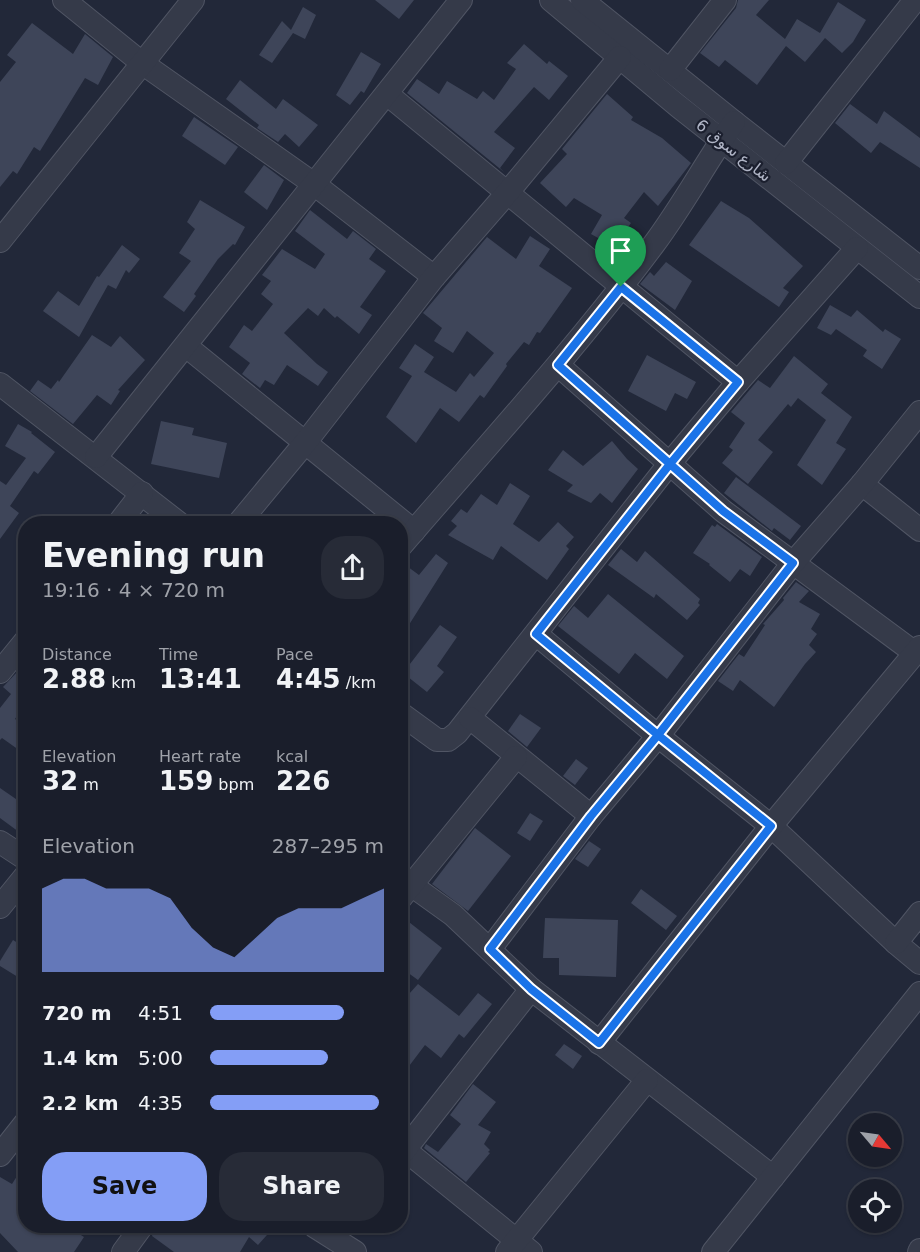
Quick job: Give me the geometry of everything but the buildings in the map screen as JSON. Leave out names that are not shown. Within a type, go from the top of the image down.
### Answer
[{"type":"street","points":[[64,0],[142,63],[314,184],[434,277]]},
{"type":"street","points":[[0,241],[193,0]]},
{"type":"street","points":[[96,458],[461,0]]},
{"type":"street","name":"شارع سوق 6","points":[[551,0],[620,57],[727,131],[786,163],[916,257]]},
{"type":"street","name":"شارع سوق 6","points":[[582,0],[670,70],[727,131],[857,248],[920,297]]},
{"type":"street","points":[[670,70],[725,0]]},
{"type":"street","points":[[786,163],[915,0]]},
{"type":"street","points":[[245,516],[305,443],[434,277],[620,57]]},
{"type":"street","points":[[387,94],[738,382]]},
{"type":"street","points":[[408,538],[558,365],[621,287],[688,195],[727,131]]},
{"type":"street","points":[[408,719],[437,740],[448,740],[457,733],[670,464],[738,382],[857,248]]},
{"type":"street","points":[[186,346],[305,443],[383,516]]},
{"type":"street","points":[[558,365],[723,511],[917,650],[771,826],[599,1043]]},
{"type":"street","points":[[3,394],[96,458],[170,516]]},
{"type":"street","points":[[490,949],[591,816],[658,735],[793,563],[862,484],[920,412]]},
{"type":"street","points":[[862,484],[920,530]]},
{"type":"street","points":[[124,516],[142,493]]},
{"type":"street","points":[[536,634],[771,826],[920,963]]},
{"type":"street","points":[[0,672],[18,650]]},
{"type":"street","points":[[470,718],[591,816]]},
{"type":"street","points":[[408,882],[516,757]]},
{"type":"street","points":[[0,842],[18,854]]},
{"type":"street","points":[[0,907],[18,885]]},
{"type":"street","points":[[408,889],[453,915],[531,989],[773,1177]]},
{"type":"street","points":[[896,943],[920,913]]},
{"type":"street","points":[[408,1147],[531,989]]},
{"type":"street","points":[[713,1252],[920,993]]},
{"type":"street","points":[[408,1157],[518,1248],[647,1080]]},
{"type":"street","points":[[0,1155],[18,1132]]},
{"type":"street","points":[[123,1252],[137,1233]]},
{"type":"street","points":[[336,1239],[355,1252]]},
{"type":"route","points":[[621,287],[558,365],[670,464],[536,634],[658,735],[591,816],[490,949],[531,989],[599,1043],[771,826],[658,735],[793,563],[723,511],[670,464],[738,382],[621,287]]}]
